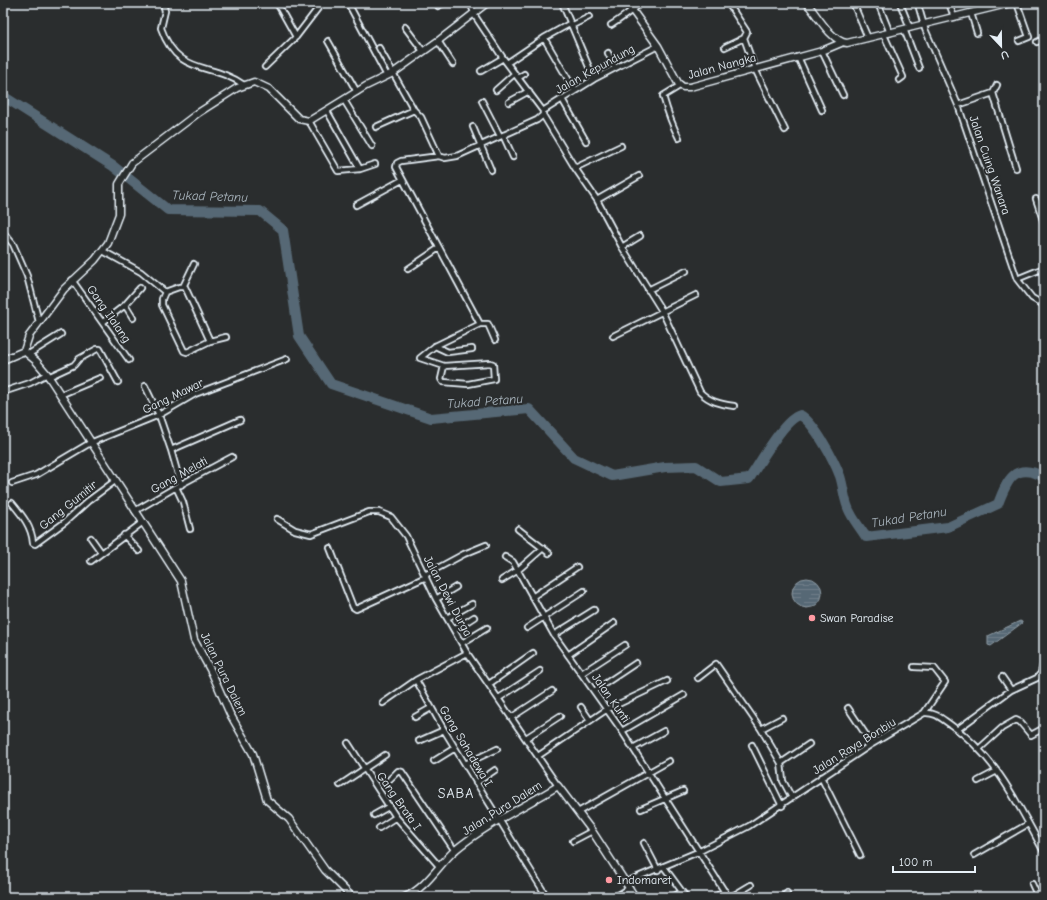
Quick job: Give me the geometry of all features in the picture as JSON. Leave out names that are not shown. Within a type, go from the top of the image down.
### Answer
[{"type":"street","points":[[163,3],[166,11],[161,28],[174,53],[186,62],[230,77],[244,85]]},
{"type":"street","points":[[276,3],[296,37]]},
{"type":"street","points":[[265,67],[296,37],[322,3]]},
{"type":"street","points":[[348,3],[387,76]]},
{"type":"street","points":[[438,6],[444,3]]},
{"type":"street","points":[[470,3],[474,12],[506,63],[529,91],[574,168],[597,200],[622,247],[662,311],[700,392],[716,403],[734,406]]},
{"type":"street","points":[[26,352],[26,340],[39,322],[72,280],[103,251],[112,235],[119,214],[119,184],[132,163],[198,113],[244,85],[254,82],[269,89],[299,119],[309,121],[393,72],[438,41],[486,3]]},
{"type":"street","points":[[562,3],[594,79]]},
{"type":"street","name":"Jalan Nangka","points":[[627,3],[658,46],[678,83],[690,87],[822,51],[841,43],[851,43],[971,13],[1000,4],[1011,3]]},
{"type":"street","points":[[611,25],[628,15],[632,9],[642,3]]},
{"type":"street","points":[[725,47],[744,38],[747,32],[728,3]]},
{"type":"street","points":[[807,3],[830,32],[841,43]]},
{"type":"street","points":[[853,3],[868,38]]},
{"type":"street","points":[[878,3],[887,34],[903,76],[900,80]]},
{"type":"street","points":[[900,3],[919,68]]},
{"type":"street","points":[[949,3],[954,17]]},
{"type":"street","points":[[1017,3],[1029,36],[1028,38],[1019,41]]},
{"type":"street","name":"Jalan Cuing Wanara","points":[[919,8],[924,25],[958,105],[1017,279],[1032,298],[1044,305]]},
{"type":"street","points":[[971,13],[978,33]]},
{"type":"street","points":[[506,63],[544,38],[589,17]]},
{"type":"street","points":[[405,27],[423,51]]},
{"type":"street","points":[[544,38],[575,91]]},
{"type":"street","points":[[744,38],[755,69],[785,130]]},
{"type":"street","points":[[1037,42],[1044,39]]},
{"type":"street","points":[[328,41],[357,92]]},
{"type":"street","points":[[438,41],[453,64]]},
{"type":"street","name":"Jalan Kepundung","points":[[402,180],[396,167],[398,162],[439,156],[445,158],[457,156],[480,146],[537,120],[543,113],[562,99],[594,79],[658,46]]},
{"type":"street","points":[[379,48],[414,110],[421,117],[439,156]]},
{"type":"street","points":[[822,51],[843,95]]},
{"type":"street","points":[[608,53],[615,68]]},
{"type":"street","points":[[798,57],[822,110]]},
{"type":"street","points":[[481,71],[503,58]]},
{"type":"street","points":[[496,90],[516,76],[524,74]]},
{"type":"street","points":[[678,138],[669,118],[668,108],[663,96],[681,85]]},
{"type":"street","points":[[997,85],[993,93],[1016,168]]},
{"type":"street","points":[[509,102],[529,91]]},
{"type":"street","points":[[958,105],[993,93]]},
{"type":"street","points":[[562,99],[586,141]]},
{"type":"street","points":[[344,100],[372,146]]},
{"type":"street","points":[[482,101],[513,157]]},
{"type":"street","points":[[376,127],[414,110]]},
{"type":"street","points":[[327,111],[360,169]]},
{"type":"street","points":[[309,121],[336,170],[339,172],[360,169],[375,164]]},
{"type":"street","points":[[473,127],[491,170]]},
{"type":"street","points":[[574,168],[621,146]]},
{"type":"street","points":[[597,200],[639,176]]},
{"type":"street","points":[[356,205],[402,180],[480,324]]},
{"type":"street","points":[[1036,199],[1044,223]]},
{"type":"street","points":[[3,232],[12,244],[28,276],[39,322]]},
{"type":"street","points":[[622,247],[640,236]]},
{"type":"street","points":[[408,269],[439,248]]},
{"type":"street","points":[[103,251],[141,272],[165,292]]},
{"type":"street","points":[[194,264],[183,286],[165,292],[162,299],[162,305],[182,350],[187,352],[210,341],[226,337]]},
{"type":"street","points":[[1017,279],[1044,268]]},
{"type":"street","points":[[648,290],[686,271]]},
{"type":"street","name":"Gang Ilalang","points":[[72,280],[129,360]]},
{"type":"street","points":[[183,286],[188,291],[210,341]]},
{"type":"street","points":[[103,322],[125,305],[140,288]]},
{"type":"street","points":[[613,336],[696,295]]},
{"type":"street","points":[[125,305],[133,318]]},
{"type":"street","points":[[444,366],[443,382],[468,384],[492,380],[495,378],[492,364],[490,363],[444,366],[420,359],[420,356],[435,346],[480,324],[487,323],[495,340]]},
{"type":"street","points":[[3,360],[26,352],[61,334]]},
{"type":"street","points":[[435,346],[448,352],[472,349]]},
{"type":"street","points":[[3,392],[74,365],[79,359],[98,349],[100,349],[118,382]]},
{"type":"street","name":"Jalan Pura Dalem","points":[[26,352],[47,376],[60,395],[181,581],[194,640],[212,673],[230,714],[254,754],[266,799],[288,819],[325,870],[339,886],[352,897]]},
{"type":"street","name":"Gang Mawar","points":[[12,483],[36,475],[90,443],[159,415],[195,394],[287,359]]},
{"type":"street","points":[[60,395],[100,378]]},
{"type":"street","points":[[145,386],[159,415],[171,450],[190,529]]},
{"type":"street","points":[[171,450],[240,420]]},
{"type":"street","name":"Gang Melati","points":[[135,511],[232,457]]},
{"type":"street","name":"Gang Gumitir","points":[[12,503],[26,521],[31,531],[33,543],[35,544],[65,522],[88,501],[115,481]]},
{"type":"street","name":"Jalan Dewi Durga","points":[[277,519],[295,530],[311,534],[369,512],[384,513],[391,517],[401,528],[426,576],[436,599],[467,654],[499,698],[558,786]]},
{"type":"street","points":[[91,561],[101,552],[143,522]]},
{"type":"street","points":[[518,529],[549,552]]},
{"type":"street","points":[[124,535],[139,551]]},
{"type":"street","points":[[91,538],[101,552]]},
{"type":"street","points":[[330,548],[353,607],[356,609],[426,576],[464,554],[486,545]]},
{"type":"street","points":[[502,580],[518,570],[543,548]]},
{"type":"street","name":"Jalan Kunti","points":[[505,558],[513,562],[554,635],[622,731],[730,897]]},
{"type":"street","points":[[532,598],[577,567]]},
{"type":"street","points":[[436,599],[456,587]]},
{"type":"street","points":[[527,628],[584,591]]},
{"type":"street","points":[[447,618],[472,604]]},
{"type":"street","points":[[554,635],[594,610]]},
{"type":"street","points":[[454,630],[474,617]]},
{"type":"street","points":[[568,655],[614,623]]},
{"type":"street","points":[[462,643],[487,628]]},
{"type":"street","points":[[582,673],[625,645]]},
{"type":"street","points":[[489,684],[533,653]]},
{"type":"street","points":[[383,703],[416,680],[467,654]]},
{"type":"street","points":[[958,729],[1011,690],[1037,678],[1041,674],[1044,660]]},
{"type":"street","points":[[594,691],[636,663]]},
{"type":"street","points":[[698,678],[716,664],[761,730],[781,763],[782,779],[792,798]]},
{"type":"street","points":[[914,667],[934,668],[945,682],[924,713],[936,714],[958,729],[980,748],[998,771],[1044,852]]},
{"type":"street","points":[[499,698],[540,671]]},
{"type":"street","points":[[1002,677],[1011,690]]},
{"type":"street","name":"Gang Sahadewa I","points":[[416,680],[444,730],[547,897]]},
{"type":"street","points":[[538,756],[606,710],[667,681]]},
{"type":"street","points":[[512,717],[552,691]]},
{"type":"street","points":[[622,731],[684,696]]},
{"type":"street","points":[[581,707],[590,720]]},
{"type":"street","points":[[414,717],[431,708]]},
{"type":"street","points":[[848,708],[872,744]]},
{"type":"street","name":"Jalan Raya Bonbiu","points":[[626,882],[658,870],[700,851],[749,826],[782,806],[821,777],[872,744],[924,713]]},
{"type":"street","points":[[526,738],[560,716]]},
{"type":"street","points":[[761,730],[782,718]]},
{"type":"street","points":[[980,748],[1002,728],[1016,720],[1020,722],[1031,735],[1044,728]]},
{"type":"street","points":[[419,740],[444,730]]},
{"type":"street","points":[[632,748],[664,731]]},
{"type":"street","name":"Gang Brata I","points":[[348,743],[364,770],[390,806],[396,817],[439,866]]},
{"type":"street","points":[[781,763],[809,744]]},
{"type":"street","points":[[752,745],[782,806]]},
{"type":"street","points":[[434,761],[455,748]]},
{"type":"street","points":[[465,764],[497,749]]},
{"type":"street","points":[[340,786],[385,755]]},
{"type":"street","points":[[578,812],[669,761]]},
{"type":"street","points":[[476,783],[496,770]]},
{"type":"street","points":[[390,779],[398,771],[402,772],[455,851]]},
{"type":"street","points":[[978,781],[998,771]]},
{"type":"street","points":[[821,777],[860,855]]},
{"type":"street","points":[[558,786],[592,832],[635,897]]},
{"type":"street","name":"Jalan Pura Dalem","points":[[406,897],[420,888],[439,866],[455,851],[499,821],[558,786]]},
{"type":"street","points":[[641,809],[683,791]]},
{"type":"street","points":[[374,815],[390,806]]},
{"type":"street","points":[[379,828],[396,817]]},
{"type":"street","points":[[974,855],[1028,824]]},
{"type":"street","points":[[573,841],[592,832]]},
{"type":"street","points":[[644,843],[658,870]]},
{"type":"street","points":[[664,867],[686,897]]},
{"type":"street","points":[[730,897],[751,884]]},
{"type":"street","points":[[1032,884],[1038,897]]},
{"type":"street","points":[[615,897],[630,888]]},
{"type":"street","points":[[715,897],[725,891]]},
{"type":"street","points":[[672,897],[682,892]]},
{"type":"street","points":[[782,897],[787,893]]},
{"type":"water","points":[[807,578],[818,582],[822,593],[818,604],[807,608],[796,604],[792,593],[796,582]]},
{"type":"water","points":[[1020,621],[1022,623],[991,646],[988,645],[988,636]]},
{"type":"waterway","name":"Tukad Petanu","points":[[3,96],[113,166],[168,210],[260,211],[283,230],[299,336],[331,384],[431,418],[529,409],[574,458],[612,476],[665,467],[696,466],[721,482],[749,479],[787,424],[800,415],[817,433],[833,461],[840,476],[845,500],[849,510],[866,537],[948,527],[998,504],[1005,487],[1019,472],[1026,471],[1044,477]]},
{"type":"place","name":"Swan Paradise","points":[[812,618]]},
{"type":"place","name":"Indomaret","points":[[609,880]]},
{"type":"district","name":"SABA","points":[[456,793]]}]
